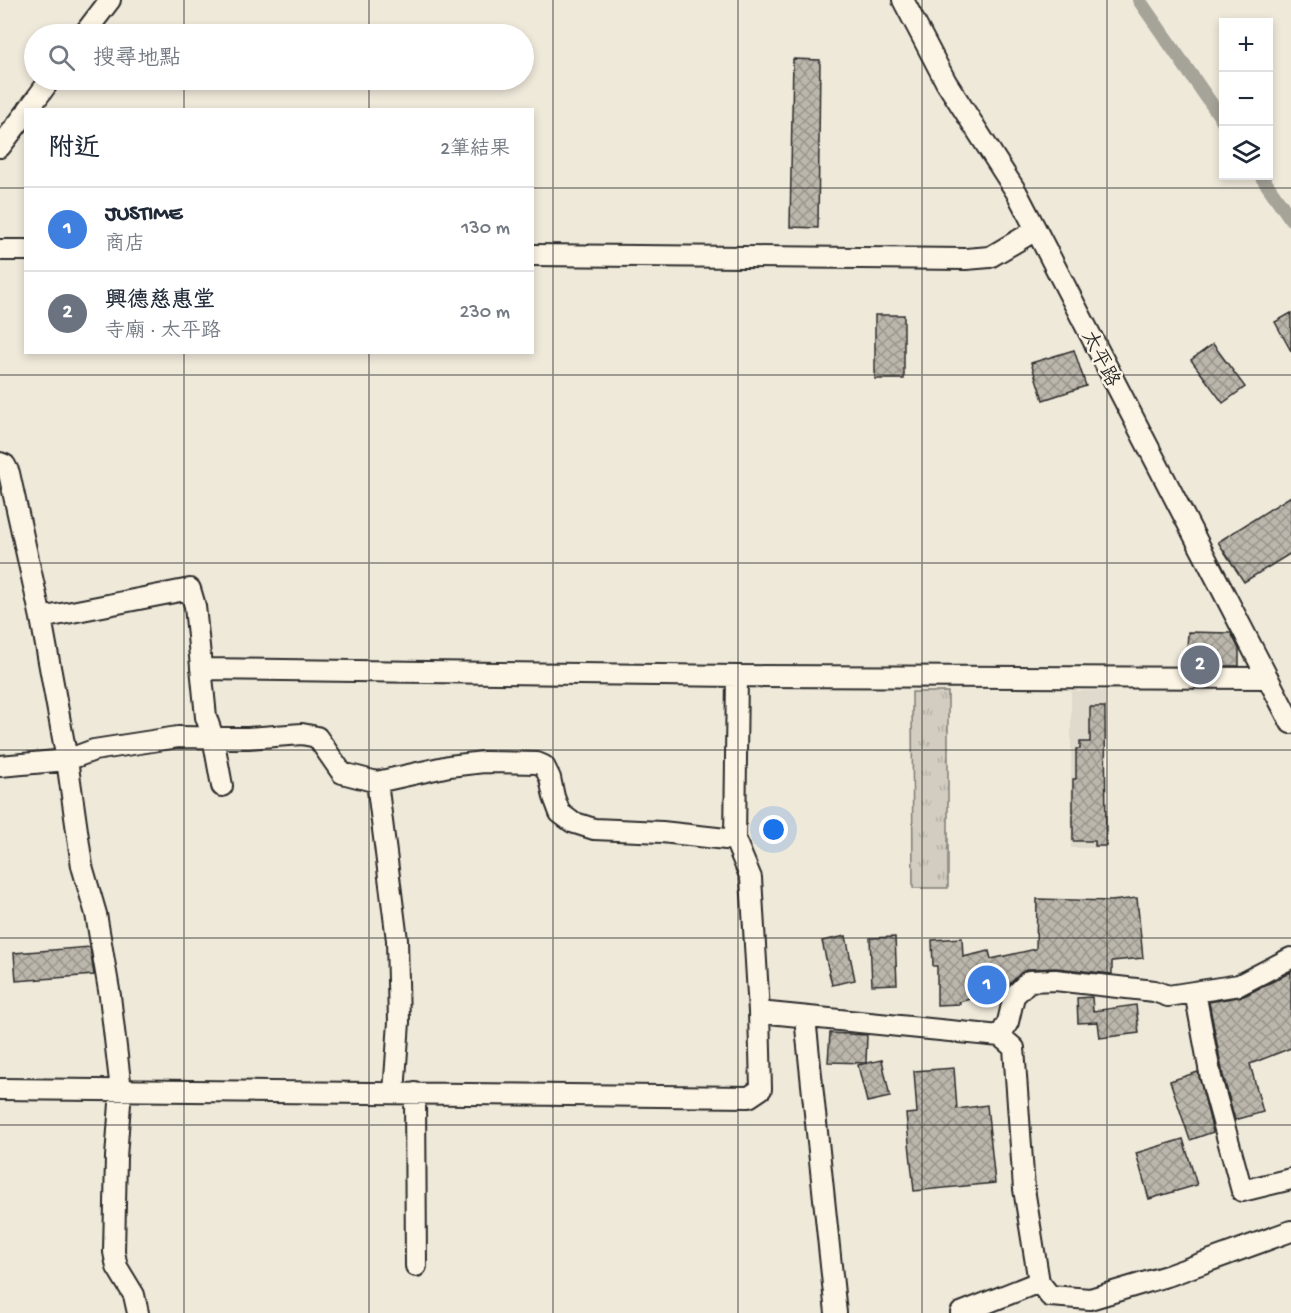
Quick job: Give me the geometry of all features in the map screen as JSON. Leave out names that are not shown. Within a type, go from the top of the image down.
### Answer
[{"type":"street","points":[[92,24],[110,0]]},
{"type":"street","name":"太平路","points":[[903,0],[946,82],[1017,193],[1291,720]]},
{"type":"street","points":[[29,108],[43,90]]},
{"type":"street","points":[[0,147],[24,115]]},
{"type":"street","points":[[534,255],[966,259],[990,257],[1036,230]]},
{"type":"street","points":[[0,249],[24,250]]},
{"type":"street","points":[[0,463],[9,473],[40,618],[67,760],[82,866],[96,914],[110,996],[121,1090],[116,1156],[114,1252],[117,1267],[134,1295],[138,1313]]},
{"type":"street","points":[[40,618],[190,589],[195,606],[206,717],[213,737],[222,786]]},
{"type":"street","points":[[201,669],[737,676],[1268,678]]},
{"type":"street","points":[[0,1089],[749,1097],[761,1089],[759,1012],[751,878],[735,840],[737,676]]},
{"type":"street","points":[[0,766],[67,760],[94,750],[178,737],[248,738],[302,734],[317,737],[342,773],[378,782],[449,766],[484,762],[537,763],[544,766],[550,778],[560,813],[572,822],[594,829],[662,832],[735,840]]},
{"type":"street","points":[[378,782],[397,940],[399,1022],[394,1093]]},
{"type":"street","points":[[1000,1036],[1008,1022],[1014,996],[1029,981],[1055,980],[1154,991],[1168,996],[1239,985],[1291,958]]},
{"type":"street","points":[[1195,992],[1211,1078],[1242,1191],[1291,1179]]},
{"type":"street","points":[[759,1012],[1000,1036],[1014,1048],[1024,1189],[1039,1282],[1050,1296],[1090,1299],[1170,1275],[1291,1231]]},
{"type":"street","points":[[805,1018],[836,1313]]},
{"type":"street","points":[[414,1093],[416,1266]]},
{"type":"street","points":[[960,1313],[1039,1282]]},
{"type":"shaded area","points":[[1071,691],[1106,691],[1107,848],[1071,848]]},
{"type":"green space","points":[[912,692],[948,692],[948,888],[913,888]]},
{"type":"building","points":[[793,59],[820,60],[818,228],[790,227]]},
{"type":"building","points":[[1291,313],[1291,351],[1275,322]]},
{"type":"building","points":[[875,315],[904,315],[904,379],[875,379]]},
{"type":"building","points":[[1213,344],[1245,387],[1223,403],[1191,360]]},
{"type":"building","points":[[1074,350],[1086,386],[1043,400],[1031,363]]},
{"type":"building","points":[[1291,496],[1291,553],[1244,582],[1218,542]]},
{"type":"building","points":[[1188,632],[1231,633],[1239,649],[1239,666],[1186,666]]},
{"type":"building","points":[[1090,707],[1105,707],[1106,846],[1095,846],[1095,841],[1073,841],[1073,779],[1076,779],[1076,749],[1080,749],[1080,742],[1090,742]]},
{"type":"building","points":[[1137,898],[1143,958],[1112,961],[1112,974],[1056,968],[1029,969],[1021,973],[1004,990],[959,1002],[960,1004],[937,1005],[937,966],[933,966],[932,940],[962,938],[963,957],[989,951],[991,959],[1036,949],[1037,899],[1111,901]]},
{"type":"building","points":[[846,936],[855,980],[832,985],[822,941]]},
{"type":"building","points":[[895,937],[897,984],[872,985],[870,938]]},
{"type":"building","points":[[90,947],[94,975],[16,981],[14,953]]},
{"type":"building","points":[[1291,972],[1291,1048],[1250,1064],[1263,1112],[1235,1120],[1223,1075],[1209,1002],[1244,996]]},
{"type":"building","points":[[1092,997],[1093,1011],[1136,1005],[1139,1033],[1100,1038],[1098,1022],[1078,1023],[1077,998]]},
{"type":"building","points":[[830,1033],[867,1035],[866,1063],[828,1062]]},
{"type":"building","points":[[882,1060],[890,1097],[867,1102],[858,1065]]},
{"type":"building","points":[[954,1068],[957,1109],[987,1105],[995,1183],[914,1191],[906,1114],[917,1113],[914,1071]]},
{"type":"building","points":[[1198,1072],[1213,1132],[1190,1140],[1170,1081]]},
{"type":"building","points":[[1183,1139],[1197,1185],[1149,1199],[1136,1153]]},
{"type":"waterway","points":[[1139,0],[1219,115]]},
{"type":"waterway","points":[[1264,180],[1291,219]]},
{"type":"place","name":"興德慈惠堂","points":[[1200,665]]},
{"type":"place","name":"JUSTIME","points":[[987,985]]}]
